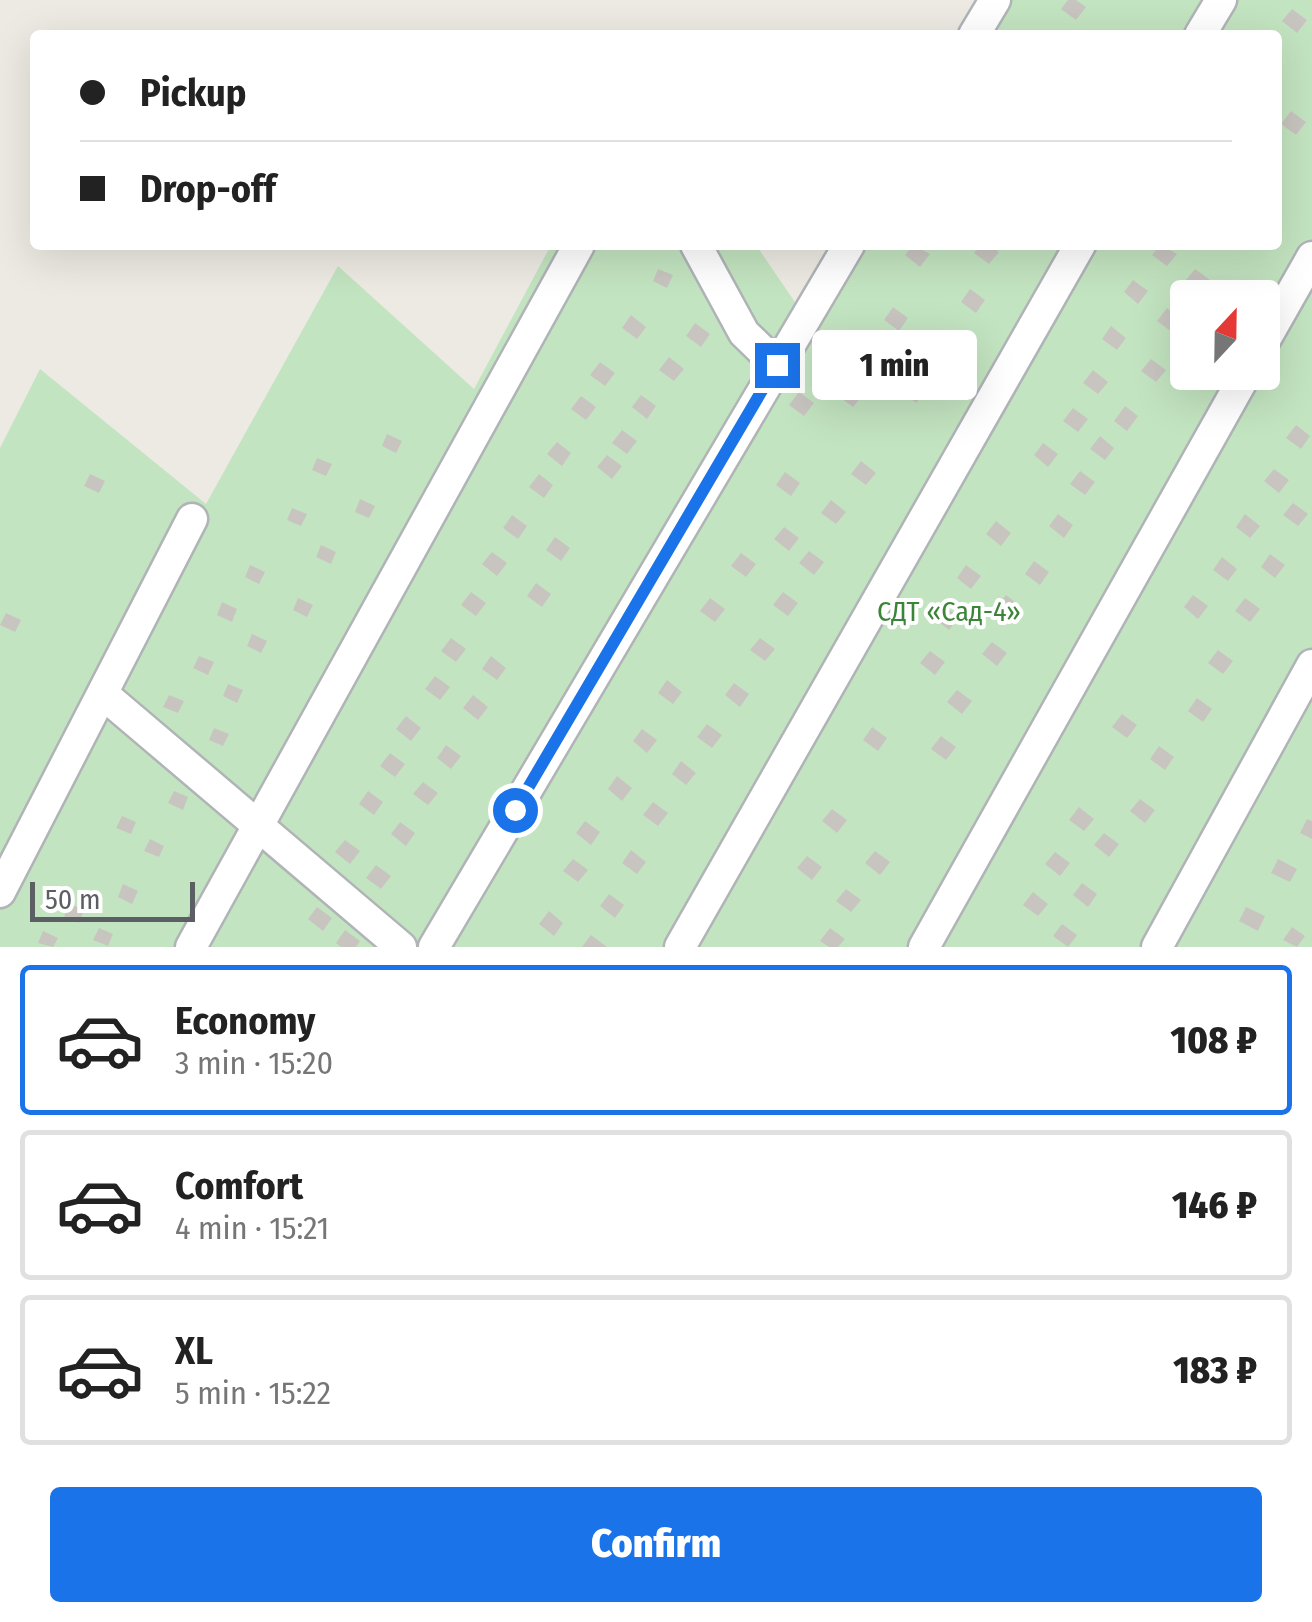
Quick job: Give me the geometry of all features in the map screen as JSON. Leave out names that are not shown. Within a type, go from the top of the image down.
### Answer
[{"type":"street","points":[[977,30],[995,0]]},
{"type":"street","points":[[1203,30],[1220,0]]},
{"type":"street","points":[[191,947],[576,250]]},
{"type":"street","points":[[699,250],[744,334],[777,365]]},
{"type":"street","points":[[434,947],[846,250]]},
{"type":"street","points":[[680,947],[1077,250]]},
{"type":"street","points":[[1280,313],[1312,257]]},
{"type":"street","points":[[924,947],[1237,390]]},
{"type":"street","points":[[0,892],[192,520]]},
{"type":"street","points":[[1157,947],[1312,666]]},
{"type":"street","points":[[103,694],[401,947]]},
{"type":"green space","name":"СДТ «Сад-4»","points":[[979,0],[1312,0],[1312,947],[0,947],[0,448],[40,369],[206,504],[338,266],[474,389],[548,250],[759,250],[799,308],[833,250],[1282,250],[1282,30],[962,30]]},
{"type":"building","points":[[1068,0],[1086,7],[1076,20],[1061,9]]},
{"type":"building","points":[[1292,9],[1307,20],[1297,33],[1282,21]]},
{"type":"building","points":[[1291,111],[1306,122],[1296,135],[1282,123]]},
{"type":"building","points":[[909,250],[930,254],[920,267],[905,255]]},
{"type":"building","points":[[976,250],[999,252],[989,264],[974,253]]},
{"type":"building","points":[[1156,250],[1177,254],[1167,266],[1152,255]]},
{"type":"building","points":[[658,269],[673,275],[667,288],[653,281]]},
{"type":"building","points":[[1195,269],[1210,280],[1186,280]]},
{"type":"building","points":[[1133,280],[1148,291],[1138,304],[1124,292]]},
{"type":"building","points":[[970,289],[985,300],[976,313],[961,302]]},
{"type":"building","points":[[893,307],[908,318],[899,331],[884,320]]},
{"type":"building","points":[[1167,308],[1170,310],[1170,331],[1157,321]]},
{"type":"building","points":[[631,315],[646,327],[637,339],[622,328]]},
{"type":"building","points":[[695,323],[710,334],[701,347],[686,336]]},
{"type":"building","points":[[1111,326],[1126,338],[1117,350],[1102,339]]},
{"type":"building","points":[[932,334],[947,346],[937,358],[923,347]]},
{"type":"building","points":[[669,357],[684,369],[674,381],[659,370]]},
{"type":"building","points":[[1151,359],[1166,370],[1156,382],[1141,371]]},
{"type":"building","points":[[600,362],[615,373],[605,386],[590,375]]},
{"type":"building","points":[[1093,370],[1108,382],[1098,394],[1083,383]]},
{"type":"building","points":[[911,379],[926,391],[916,403],[902,392]]},
{"type":"building","points":[[848,384],[863,395],[853,407],[838,396]]},
{"type":"building","points":[[799,392],[814,403],[804,416],[789,405]]},
{"type":"building","points":[[641,395],[656,406],[647,419],[632,407]]},
{"type":"building","points":[[581,396],[596,407],[586,420],[571,409]]},
{"type":"building","points":[[1125,406],[1138,416],[1127,431],[1114,421]]},
{"type":"building","points":[[1073,408],[1088,419],[1078,432],[1063,421]]},
{"type":"building","points":[[1296,425],[1310,436],[1301,449],[1286,438]]},
{"type":"building","points":[[622,430],[637,441],[627,454],[612,443]]},
{"type":"building","points":[[387,434],[402,441],[396,453],[382,446]]},
{"type":"building","points":[[1100,436],[1114,448],[1105,460],[1090,449]]},
{"type":"building","points":[[557,442],[571,453],[562,466],[547,454]]},
{"type":"building","points":[[1043,443],[1058,454],[1048,467],[1034,455]]},
{"type":"building","points":[[607,455],[622,466],[612,479],[597,467]]},
{"type":"building","points":[[317,458],[332,464],[326,476],[312,470]]},
{"type":"building","points":[[861,461],[876,473],[866,485],[851,474]]},
{"type":"building","points":[[1274,469],[1289,480],[1279,493],[1264,481]]},
{"type":"building","points":[[1080,471],[1095,482],[1085,495],[1070,484]]},
{"type":"building","points":[[785,472],[800,483],[791,496],[776,485]]},
{"type":"building","points":[[90,474],[105,481],[99,493],[84,486]]},
{"type":"building","points":[[539,474],[553,485],[544,498],[529,487]]},
{"type":"building","points":[[360,499],[375,506],[369,518],[355,512]]},
{"type":"building","points":[[831,500],[846,512],[836,524],[821,513]]},
{"type":"building","points":[[1293,503],[1308,514],[1298,526],[1283,515]]},
{"type":"building","points":[[292,508],[307,514],[301,526],[287,520]]},
{"type":"building","points":[[1058,514],[1073,525],[1064,538],[1049,526]]},
{"type":"building","points":[[1245,514],[1260,526],[1250,538],[1236,527]]},
{"type":"building","points":[[512,515],[527,526],[518,539],[503,528]]},
{"type":"building","points":[[996,521],[1011,533],[1001,546],[986,534]]},
{"type":"building","points":[[784,527],[799,538],[789,551],[774,539]]},
{"type":"building","points":[[555,537],[570,548],[561,561],[546,550]]},
{"type":"building","points":[[321,545],[336,552],[331,564],[316,557]]},
{"type":"building","points":[[809,551],[824,562],[814,575],[799,563]]},
{"type":"building","points":[[492,552],[507,563],[497,576],[482,564]]},
{"type":"building","points":[[741,553],[756,564],[746,577],[731,566]]},
{"type":"building","points":[[1270,554],[1285,565],[1275,578],[1261,567]]},
{"type":"building","points":[[1222,557],[1237,569],[1228,581],[1213,570]]},
{"type":"building","points":[[1034,561],[1049,572],[1040,585],[1025,574]]},
{"type":"building","points":[[250,565],[265,572],[259,584],[245,577]]},
{"type":"building","points":[[966,565],[981,576],[971,589],[957,578]]},
{"type":"building","points":[[536,583],[551,594],[542,607],[527,596]]},
{"type":"building","points":[[471,592],[486,603],[476,616],[461,605]]},
{"type":"building","points":[[783,592],[798,603],[788,616],[773,605]]},
{"type":"building","points":[[1006,595],[1021,607],[1011,619],[996,608]]},
{"type":"building","points":[[1193,595],[1208,606],[1198,619],[1184,607]]},
{"type":"building","points":[[298,598],[313,605],[307,617],[293,610]]},
{"type":"building","points":[[710,598],[725,609],[715,622],[700,611]]},
{"type":"building","points":[[1245,598],[1260,609],[1250,622],[1235,611]]},
{"type":"building","points":[[222,602],[237,609],[232,622],[217,615]]},
{"type":"building","points":[[944,606],[959,617],[949,630],[934,618]]},
{"type":"building","points":[[6,613],[21,620],[15,632],[0,625]]},
{"type":"building","points":[[252,634],[267,641],[261,653],[247,646]]},
{"type":"building","points":[[451,638],[466,649],[456,662],[441,651]]},
{"type":"building","points":[[760,638],[775,649],[765,661],[750,650]]},
{"type":"building","points":[[992,642],[1007,653],[997,666],[982,654]]},
{"type":"building","points":[[1218,650],[1233,661],[1223,674],[1208,663]]},
{"type":"building","points":[[930,651],[945,662],[935,675],[920,663]]},
{"type":"building","points":[[199,656],[214,662],[208,675],[193,668]]},
{"type":"building","points":[[491,656],[506,668],[497,680],[482,669]]},
{"type":"building","points":[[435,676],[450,687],[440,700],[425,689]]},
{"type":"building","points":[[667,680],[682,692],[673,704],[658,693]]},
{"type":"building","points":[[734,683],[749,694],[740,707],[725,695]]},
{"type":"building","points":[[228,684],[243,690],[237,703],[223,696]]},
{"type":"building","points":[[957,690],[972,701],[962,714],[947,702]]},
{"type":"building","points":[[169,695],[184,701],[178,713],[163,707]]},
{"type":"building","points":[[473,695],[488,707],[478,720],[463,708]]},
{"type":"building","points":[[1197,698],[1212,709],[1203,722],[1188,711]]},
{"type":"building","points":[[1122,714],[1137,725],[1127,738],[1112,727]]},
{"type":"building","points":[[406,716],[421,728],[411,741],[396,729]]},
{"type":"building","points":[[707,724],[722,735],[712,748],[697,737]]},
{"type":"building","points":[[872,727],[887,738],[878,751],[863,740]]},
{"type":"building","points":[[214,728],[229,734],[223,746],[209,740]]},
{"type":"building","points":[[642,729],[657,740],[647,753],[633,741]]},
{"type":"building","points":[[941,736],[956,747],[946,760],[931,749]]},
{"type":"building","points":[[446,745],[461,756],[451,769],[437,758]]},
{"type":"building","points":[[1159,746],[1174,757],[1165,770],[1150,759]]},
{"type":"building","points":[[390,753],[405,764],[395,777],[380,766]]},
{"type":"building","points":[[681,761],[696,773],[686,785],[672,774]]},
{"type":"building","points":[[617,776],[632,788],[622,801],[608,789]]},
{"type":"building","points":[[423,782],[438,793],[428,805],[413,794]]},
{"type":"building","points":[[174,791],[188,797],[183,810],[168,803]]},
{"type":"building","points":[[368,791],[383,802],[374,815],[359,804]]},
{"type":"building","points":[[1140,799],[1155,810],[1145,823],[1130,811]]},
{"type":"building","points":[[653,802],[668,813],[658,826],[643,815]]},
{"type":"building","points":[[1079,807],[1094,819],[1084,831],[1069,820]]},
{"type":"building","points":[[832,809],[847,820],[837,833],[822,821]]},
{"type":"building","points":[[122,816],[136,822],[131,834],[116,828]]},
{"type":"building","points":[[1307,819],[1312,821],[1312,839],[1300,833]]},
{"type":"building","points":[[585,821],[600,832],[591,845],[576,833]]},
{"type":"building","points":[[400,822],[415,833],[406,846],[391,834]]},
{"type":"building","points":[[1104,833],[1119,844],[1109,857],[1094,845]]},
{"type":"building","points":[[150,839],[164,846],[159,857],[144,851]]},
{"type":"building","points":[[345,840],[360,851],[350,864],[335,852]]},
{"type":"building","points":[[631,850],[646,862],[637,874],[622,863]]},
{"type":"building","points":[[875,851],[890,862],[880,875],[865,863]]},
{"type":"building","points":[[1055,852],[1070,863],[1060,876],[1045,864]]},
{"type":"building","points":[[807,856],[822,867],[812,880],[797,868]]},
{"type":"building","points":[[573,859],[588,870],[578,882],[563,871]]},
{"type":"building","points":[[1278,859],[1297,869],[1290,882],[1271,873]]},
{"type":"building","points":[[376,865],[391,876],[381,889],[366,878]]},
{"type":"building","points":[[1082,883],[1097,894],[1088,907],[1073,895]]},
{"type":"building","points":[[123,884],[138,891],[132,904],[118,897]]},
{"type":"building","points":[[846,889],[861,900],[851,912],[836,901]]},
{"type":"building","points":[[1033,892],[1048,904],[1038,916],[1023,905]]},
{"type":"building","points":[[609,894],[624,905],[615,918],[600,906]]},
{"type":"building","points":[[70,904],[84,910],[79,923],[64,916]]},
{"type":"building","points":[[317,907],[332,918],[323,931],[308,919]]},
{"type":"building","points":[[1246,907],[1265,916],[1258,931],[1239,921]]},
{"type":"building","points":[[549,911],[563,923],[554,936],[539,924]]},
{"type":"building","points":[[1062,924],[1077,935],[1068,947],[1053,936]]},
{"type":"building","points":[[1292,927],[1305,936],[1297,947],[1283,940]]},
{"type":"building","points":[[99,928],[113,934],[108,946],[93,940]]},
{"type":"building","points":[[830,928],[845,939],[838,947],[820,941]]},
{"type":"building","points":[[345,930],[360,941],[356,947],[336,943]]},
{"type":"building","points":[[43,931],[58,938],[53,947],[38,943]]},
{"type":"building","points":[[591,935],[607,947],[582,947]]},
{"type":"route","points":[[515,810],[777,365]]}]
